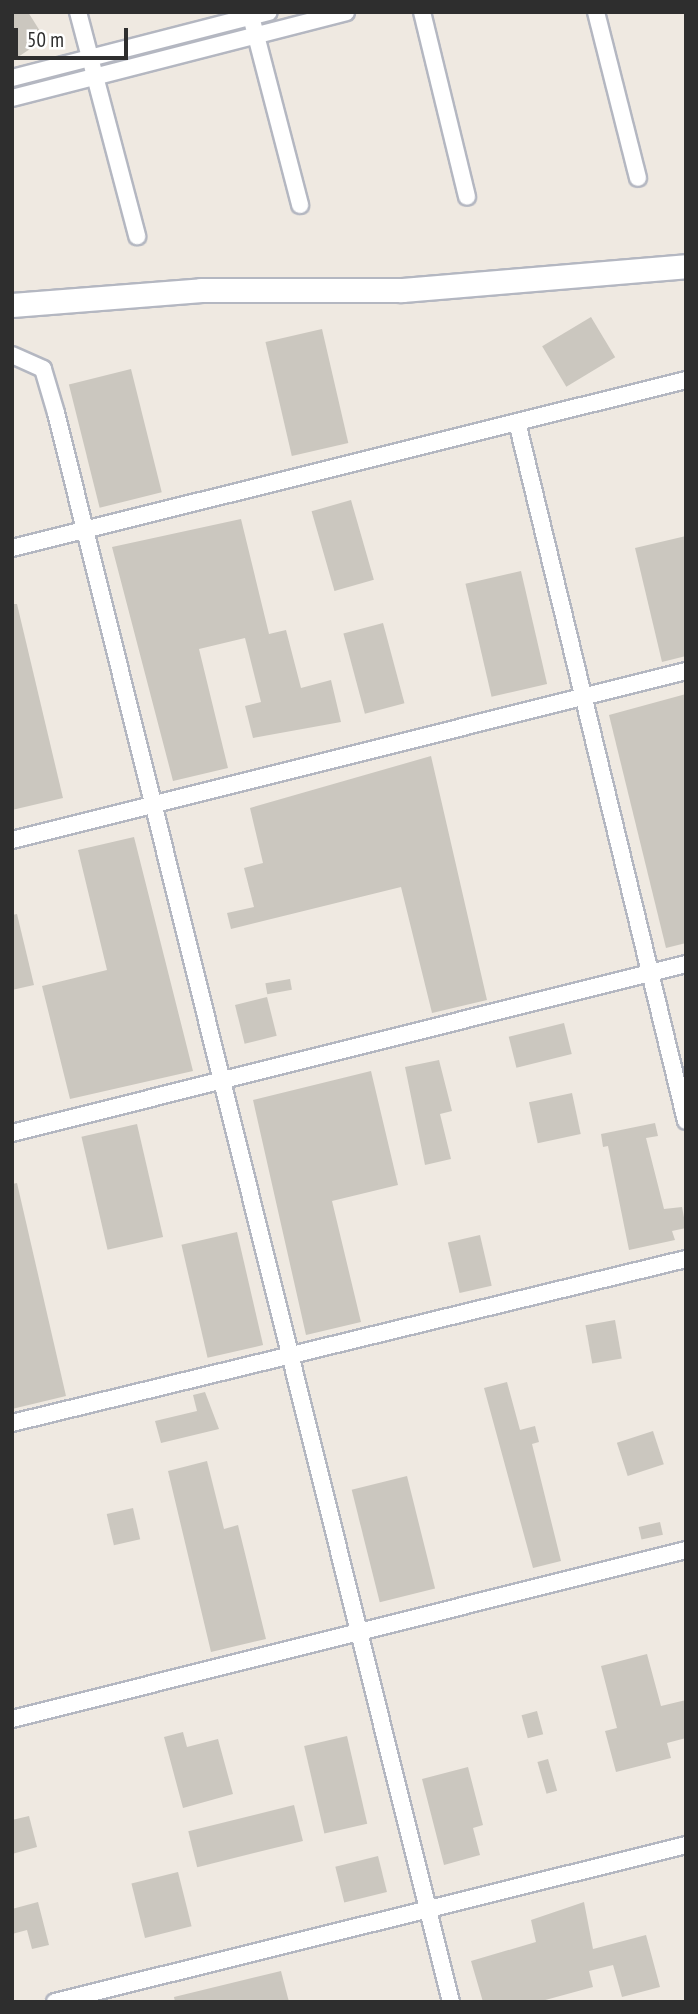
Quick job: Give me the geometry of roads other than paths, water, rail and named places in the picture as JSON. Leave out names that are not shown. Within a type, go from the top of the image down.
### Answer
[{"type":"street","points":[[78,12],[136,236]]},
{"type":"street","points":[[12,78],[269,12]]},
{"type":"street","points":[[12,97],[346,12]]},
{"type":"street","points":[[422,12],[467,197]]},
{"type":"street","points":[[596,12],[638,178]]},
{"type":"street","points":[[250,15],[300,205]]},
{"type":"street","points":[[12,305],[201,290],[402,290],[686,266]]},
{"type":"street","points":[[12,355],[43,369],[150,806],[292,1353],[358,1633],[451,2002]]},
{"type":"street","points":[[12,548],[686,380]]},
{"type":"street","points":[[517,422],[686,1121]]},
{"type":"street","points":[[12,840],[686,671]]},
{"type":"street","points":[[12,1133],[686,964]]},
{"type":"street","points":[[12,1423],[686,1259]]},
{"type":"street","points":[[12,1719],[686,1550]]},
{"type":"street","points":[[55,2002],[686,1845]]}]
